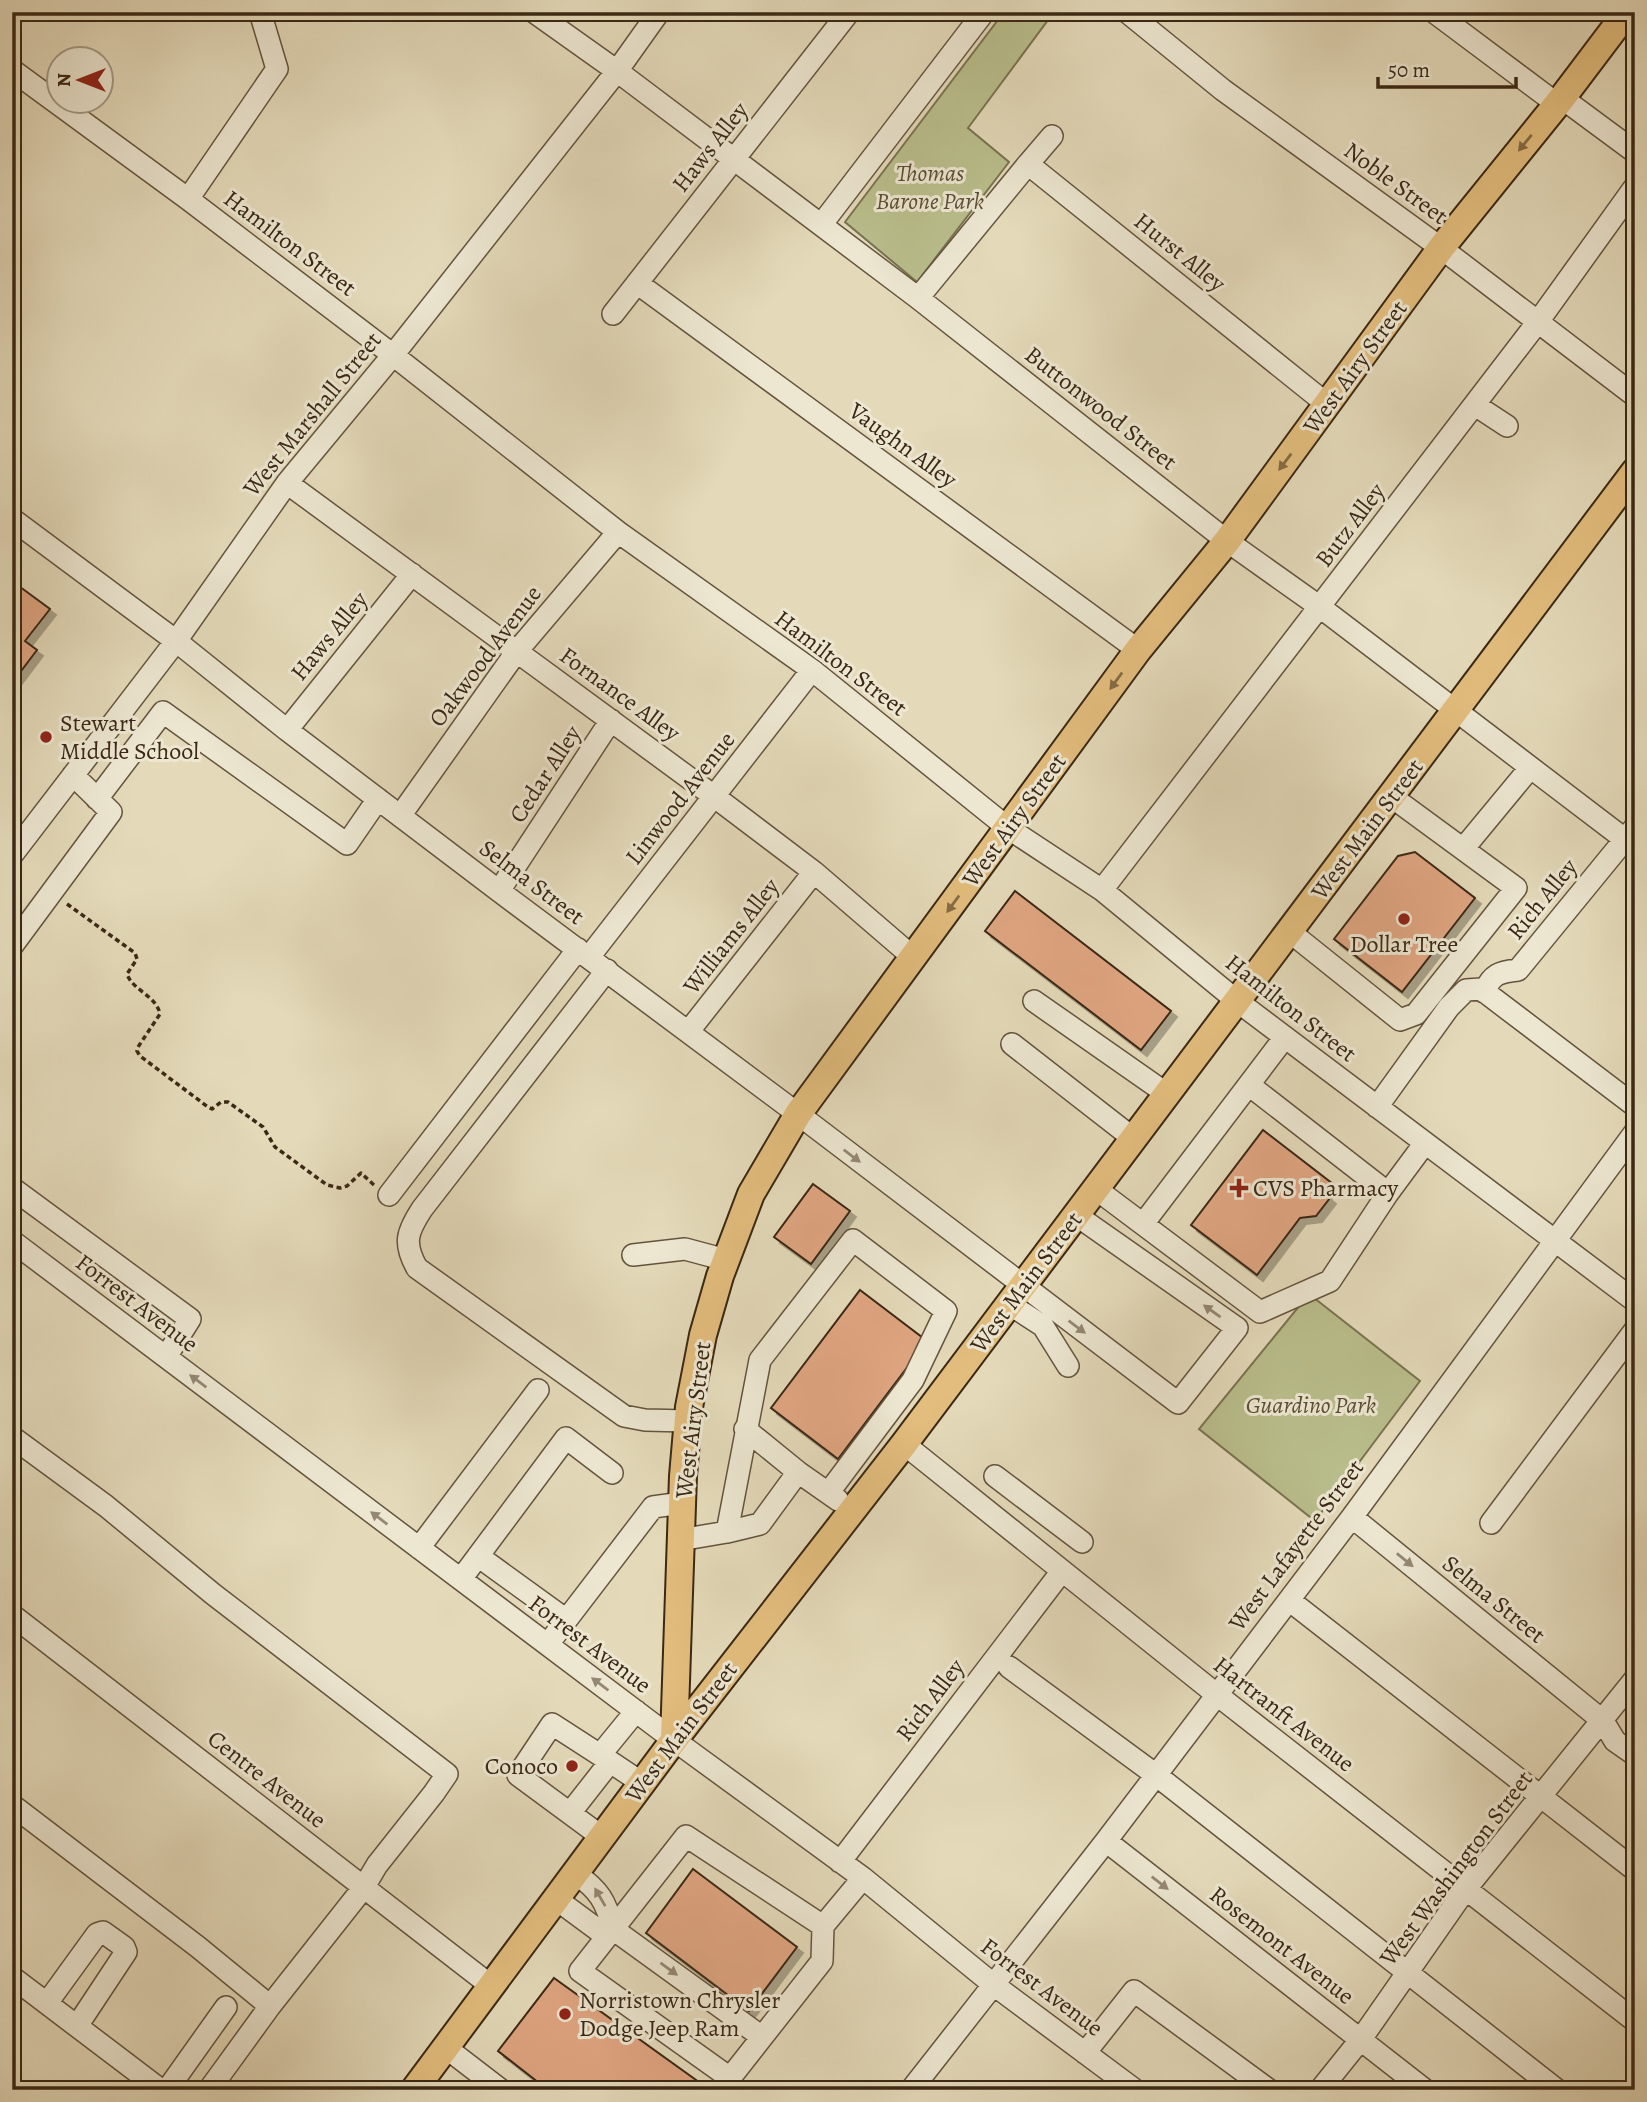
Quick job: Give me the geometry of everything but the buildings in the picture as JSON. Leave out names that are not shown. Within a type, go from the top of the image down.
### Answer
[{"type":"main road","name":"West Airy Street","points":[[674,1740],[680,1540],[688,1421],[703,1335],[726,1260],[751,1194],[798,1114],[1138,650],[1227,541],[1441,248],[1627,12]]},
{"type":"main road","name":"West Main Street","points":[[414,2090],[674,1740],[904,1444],[1635,471]]},
{"type":"street","points":[[188,199],[277,69],[260,12]]},
{"type":"street","name":"Buttonwood Street","points":[[534,12],[617,71],[918,298],[1227,541],[1320,607],[1530,768],[1631,838]]},
{"type":"street","name":"West Marshall Street","points":[[12,855],[176,641],[287,483],[393,355],[617,71],[659,12]]},
{"type":"street","name":"Haws Alley","points":[[613,314],[849,12]]},
{"type":"street","points":[[821,225],[984,12]]},
{"type":"street","name":"Noble Street","points":[[1127,12],[1223,90],[1441,248],[1635,396]]},
{"type":"street","points":[[1434,12],[1635,152]]},
{"type":"street","name":"Hamilton Street","points":[[12,70],[188,199],[393,355],[618,532],[812,670],[1008,828],[1102,890],[1237,1001],[1635,1301]]},
{"type":"street","points":[[918,298],[1052,136]]},
{"type":"street","name":"Hurst Alley","points":[[1028,164],[1328,404]]},
{"type":"street","name":"Butz Alley","points":[[1102,890],[1475,405],[1634,188]]},
{"type":"street","name":"Vaughn Alley","points":[[637,283],[1138,650]]},
{"type":"street","points":[[1475,405],[1507,426]]},
{"type":"street","name":"Fornance Alley","points":[[287,483],[715,796],[814,872],[914,958]]},
{"type":"street","name":"Selma Street","points":[[12,519],[176,641],[287,730],[499,891],[798,1114],[1016,1295]]},
{"type":"street","name":"Oakwood Avenue","points":[[400,816],[517,651],[618,532]]},
{"type":"street","name":"Haws Alley","points":[[287,730],[412,575]]},
{"type":"street","name":"Linwood Avenue","points":[[389,1195],[583,953],[715,796],[812,670]]},
{"type":"street","points":[[97,799],[163,712],[347,844],[378,799]]},
{"type":"street","name":"Cedar Alley","points":[[499,891],[611,720]]},
{"type":"street","points":[[1463,849],[1530,768]]},
{"type":"street","points":[[12,946],[111,812],[73,775]]},
{"type":"street","points":[[1290,932],[1400,1020],[1416,1014],[1516,888],[1392,796]]},
{"type":"street","name":"Rich Alley","points":[[1484,992],[1489,980],[1502,972],[1518,971],[1631,838]]},
{"type":"street","name":"Williams Alley","points":[[688,1032],[814,872]]},
{"type":"street","points":[[607,971],[422,1209],[411,1226],[407,1242],[417,1268],[624,1416],[645,1420],[688,1421]]},
{"type":"street","points":[[1377,1107],[1449,1007],[1466,990],[1481,989],[1635,1106]]},
{"type":"street","points":[[1034,1001],[1167,1094]]},
{"type":"street","points":[[1143,1224],[1284,1037]]},
{"type":"street","points":[[1012,1044],[1134,1139]]},
{"type":"street","points":[[1249,1085],[1388,1193]]},
{"type":"street","name":"West Lafayette Street","points":[[911,2090],[1106,1841],[1352,1517],[1553,1240],[1635,1132]]},
{"type":"street","points":[[1096,1189],[1260,1312],[1330,1281],[1388,1193],[1425,1143]]},
{"type":"street","points":[[12,1188],[190,1319],[166,1357]]},
{"type":"street","points":[[1016,1295],[1178,1403],[1237,1328],[1076,1215]]},
{"type":"street","points":[[727,1532],[760,1360],[853,1240],[946,1311],[913,1380],[829,1492]]},
{"type":"street","name":"Forrest Avenue","points":[[12,1241],[674,1740],[863,1878],[994,1986],[1135,2090]]},
{"type":"street","points":[[633,1255],[685,1249],[726,1260]]},
{"type":"street","points":[[1016,1295],[1044,1326],[1068,1366]]},
{"type":"street","points":[[1491,1523],[1635,1330]]},
{"type":"street","points":[[419,1548],[538,1390]]},
{"type":"street","points":[[745,1429],[797,1472],[829,1492],[851,1511]]},
{"type":"street","points":[[12,1437],[106,1506],[213,1594],[447,1774],[209,2090]]},
{"type":"street","points":[[461,1579],[566,1438],[612,1473]]},
{"type":"street","name":"Hartranft Avenue","points":[[904,1444],[1216,1694],[1635,2021]]},
{"type":"street","points":[[680,1540],[760,1524],[797,1472]]},
{"type":"street","points":[[995,1476],[1082,1542]]},
{"type":"street","points":[[1003,1524],[1023,1497]]},
{"type":"street","points":[[548,1644],[653,1507],[682,1503]]},
{"type":"street","name":"Selma Street","points":[[1352,1517],[1603,1721],[1615,1741],[1635,1755]]},
{"type":"street","points":[[478,1556],[565,1619]]},
{"type":"street","name":"Rich Alley","points":[[840,1862],[1062,1571]]},
{"type":"street","points":[[1289,1600],[1635,1870]]},
{"type":"street","name":"Centre Avenue","points":[[12,1615],[491,1985]]},
{"type":"street","points":[[1009,1667],[1156,1775],[1557,2090]]},
{"type":"street","name":"West Washington Street","points":[[1320,2090],[1361,2039],[1465,1890],[1635,1679]]},
{"type":"street","points":[[570,1813],[636,1711]]},
{"type":"street","points":[[602,1836],[518,1775],[552,1724],[642,1783]]},
{"type":"street","points":[[12,1805],[198,1947],[270,2006]]},
{"type":"street","points":[[823,1926],[686,1836],[580,1971],[726,2084],[822,1961],[823,1926],[863,1878]]},
{"type":"street","name":"Rosemont Avenue","points":[[1106,1841],[1425,2090]]},
{"type":"street","points":[[575,1873],[594,1887],[609,1913],[613,1929]]},
{"type":"street","points":[[556,1899],[598,1930],[613,1929],[762,2037]]},
{"type":"street","points":[[47,2003],[97,1934],[103,1932],[124,1947],[126,1952],[78,2026]]},
{"type":"street","points":[[12,1977],[161,2090]]},
{"type":"street","points":[[1085,2053],[1134,1991],[1269,2090]]},
{"type":"street","points":[[167,2090],[226,2007]]},
{"type":"street","points":[[445,2047],[501,2090]]},
{"type":"path","points":[[51,892],[135,953],[137,959],[127,974],[129,981],[158,1005],[160,1014],[138,1047],[140,1056],[208,1107],[212,1109],[222,1102],[228,1102],[263,1127],[275,1147],[327,1185],[340,1188],[347,1186],[361,1173],[389,1195]]},
{"type":"green space","name":"Thomas Barone Park","points":[[1004,12],[1054,12],[968,128],[1009,162],[917,282],[845,222]]},
{"type":"green space","name":"Guardino Park","points":[[1309,1294],[1420,1381],[1315,1521],[1199,1429]]},
{"type":"place","name":"Stewart Middle School","points":[[46,737]]},
{"type":"place","name":"Dollar Tree","points":[[1404,919]]},
{"type":"place","name":"CVS Pharmacy","points":[[1239,1188]]},
{"type":"place","name":"Conoco","points":[[572,1766]]},
{"type":"place","name":"Norristown Chrysler Dodge Jeep Ram","points":[[565,2014]]}]
